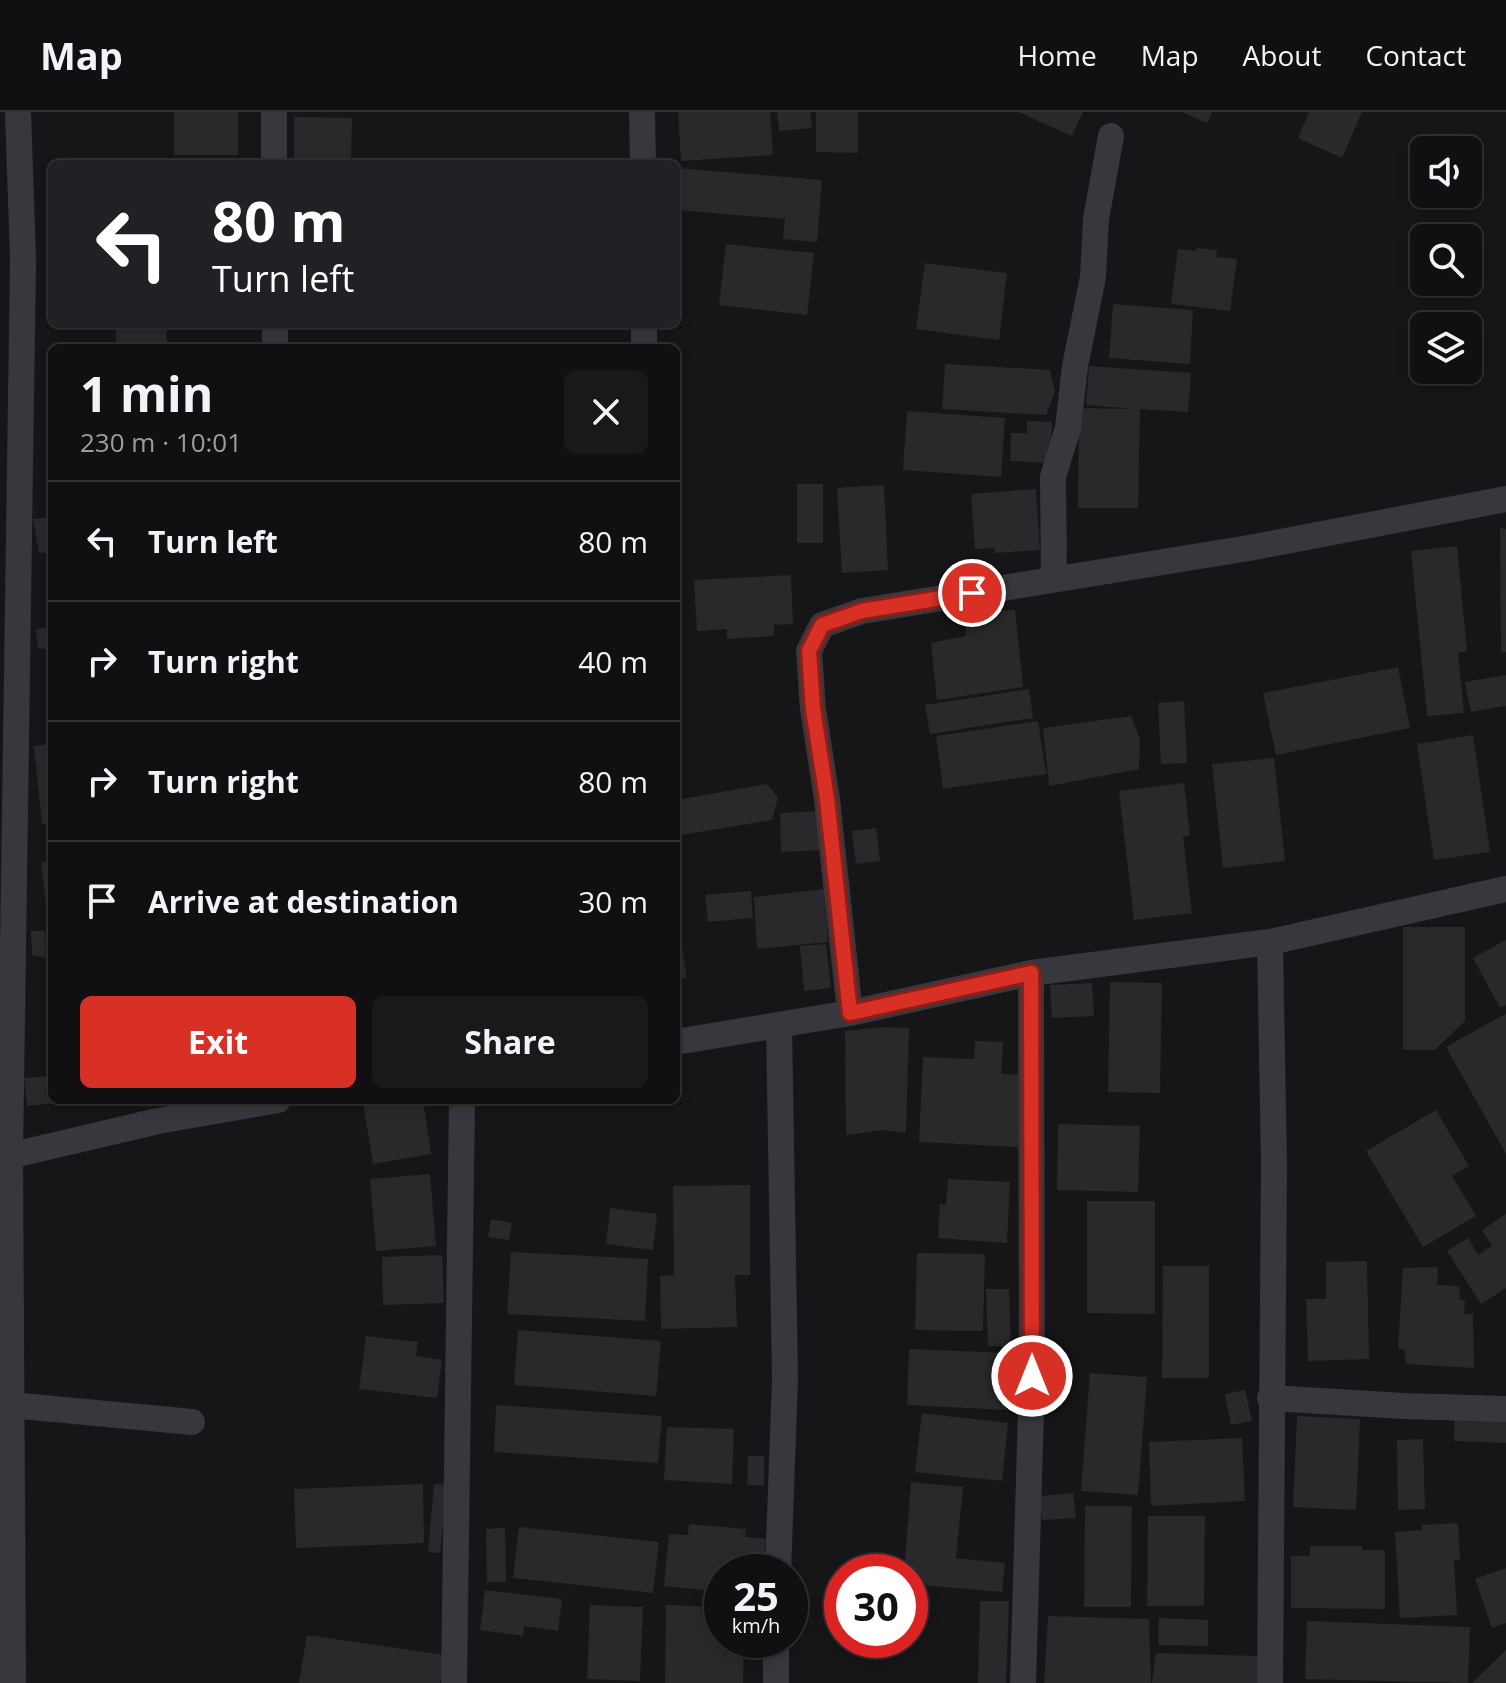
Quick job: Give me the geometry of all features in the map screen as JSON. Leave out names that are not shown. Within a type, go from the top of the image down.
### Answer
[{"type":"street","points":[[13,1683],[5,1156],[11,259],[18,112]]},
{"type":"street","points":[[274,112],[274,160]]},
{"type":"street","points":[[642,112],[643,160]]},
{"type":"street","points":[[1054,579],[1053,477],[1068,428],[1075,366],[1093,277],[1096,219],[1111,136]]},
{"type":"street","points":[[850,1013],[827,799],[813,709],[809,651],[822,625],[862,611],[1249,548],[1506,499]]},
{"type":"street","points":[[680,1041],[850,1013],[1031,973],[1270,942],[1506,889]]},
{"type":"street","points":[[1270,942],[1274,1165],[1270,1683]]},
{"type":"street","points":[[1023,1683],[1032,1376],[1031,973]]},
{"type":"street","points":[[779,1025],[785,1379],[779,1554]]},
{"type":"street","points":[[5,1156],[158,1121],[255,1104]]},
{"type":"street","points":[[454,1683],[462,1104]]},
{"type":"street","points":[[1270,1398],[1506,1409]]},
{"type":"street","points":[[11,1405],[192,1422]]},
{"type":"street","points":[[776,1658],[776,1683]]},
{"type":"building","points":[[174,112],[238,112],[238,155],[174,155]]},
{"type":"building","points":[[678,112],[770,112],[773,155],[681,161]]},
{"type":"building","points":[[777,112],[810,112],[812,128],[779,131]]},
{"type":"building","points":[[816,112],[858,112],[858,153],[816,152]]},
{"type":"building","points":[[1018,112],[1083,112],[1072,136]]},
{"type":"building","points":[[1182,112],[1212,112],[1207,123]]},
{"type":"building","points":[[1309,112],[1362,112],[1342,158],[1298,138]]},
{"type":"building","points":[[294,117],[352,118],[351,160],[294,160]]},
{"type":"building","points":[[680,168],[822,180],[817,242],[783,239],[785,219],[680,210]]},
{"type":"building","points":[[726,244],[814,253],[807,315],[719,305]]},
{"type":"building","points":[[1197,248],[1217,250],[1216,257],[1237,259],[1230,311],[1171,304],[1178,249],[1195,251]]},
{"type":"building","points":[[925,263],[1007,273],[999,340],[916,329]]},
{"type":"building","points":[[1113,304],[1193,310],[1190,364],[1109,358]]},
{"type":"building","points":[[115,328],[166,328],[167,344],[117,344]]},
{"type":"building","points":[[945,364],[1050,370],[1055,392],[1046,415],[942,409]]},
{"type":"building","points":[[1089,366],[1191,373],[1188,412],[1140,409],[1138,508],[1078,508],[1079,408],[1135,409],[1086,405]]},
{"type":"building","points":[[907,411],[1005,418],[1001,477],[903,470]]},
{"type":"building","points":[[1027,421],[1052,422],[1050,463],[1010,461],[1011,433],[1027,433]]},
{"type":"building","points":[[797,484],[823,484],[823,543],[797,543]]},
{"type":"building","points":[[884,485],[888,570],[842,573],[837,488]]},
{"type":"building","points":[[1036,489],[1040,550],[995,553],[994,548],[975,549],[971,494]]},
{"type":"building","points":[[48,517],[48,552],[39,553],[33,519]]},
{"type":"building","points":[[1500,528],[1506,529],[1506,652],[1501,652]]},
{"type":"building","points":[[1457,546],[1467,651],[1458,653],[1464,713],[1427,716],[1411,551]]},
{"type":"building","points":[[791,575],[793,624],[774,625],[774,636],[727,639],[727,629],[697,631],[694,580]]},
{"type":"building","points":[[1015,610],[1023,687],[937,700],[931,643],[966,636],[966,618],[987,611]]},
{"type":"building","points":[[48,628],[48,648],[38,649],[36,629]]},
{"type":"building","points":[[1398,667],[1410,728],[1276,755],[1263,693]]},
{"type":"building","points":[[1506,675],[1506,706],[1471,712],[1465,682]]},
{"type":"building","points":[[1029,689],[1033,718],[930,734],[925,705]]},
{"type":"building","points":[[1184,701],[1187,763],[1161,764],[1158,703]]},
{"type":"building","points":[[1131,716],[1140,739],[1139,769],[1049,786],[1043,728]]},
{"type":"building","points":[[1038,721],[1046,774],[943,789],[936,736]]},
{"type":"building","points":[[1473,735],[1490,852],[1434,860],[1417,744]]},
{"type":"building","points":[[48,744],[48,823],[42,824],[34,746]]},
{"type":"building","points":[[1274,758],[1285,861],[1223,868],[1212,764]]},
{"type":"building","points":[[1184,783],[1190,836],[1183,837],[1192,913],[1134,920],[1119,791]]},
{"type":"building","points":[[767,784],[778,797],[772,820],[680,835],[680,799]]},
{"type":"building","points":[[820,811],[822,850],[781,852],[780,813]]},
{"type":"building","points":[[876,828],[880,861],[856,864],[852,831]]},
{"type":"building","points":[[48,861],[48,922],[41,862]]},
{"type":"building","points":[[824,889],[828,942],[757,949],[754,897]]},
{"type":"building","points":[[751,891],[753,918],[708,922],[705,895]]},
{"type":"building","points":[[1403,927],[1465,927],[1465,1021],[1435,1050],[1403,1050]]},
{"type":"building","points":[[31,931],[45,931],[46,958],[32,955]]},
{"type":"building","points":[[680,934],[687,978],[680,979]]},
{"type":"building","points":[[1506,940],[1506,1005],[1500,1008],[1473,958]]},
{"type":"building","points":[[826,944],[831,988],[804,991],[800,946]]},
{"type":"building","points":[[1110,982],[1162,983],[1160,1093],[1108,1092]]},
{"type":"building","points":[[1092,983],[1094,1016],[1052,1018],[1050,985]]},
{"type":"building","points":[[1506,1015],[1506,1154],[1446,1047]]},
{"type":"building","points":[[909,1028],[906,1133],[883,1130],[846,1135],[845,1031]]},
{"type":"building","points":[[975,1041],[1003,1042],[1001,1074],[1022,1075],[1018,1147],[919,1142],[923,1057],[974,1059]]},
{"type":"building","points":[[48,1076],[48,1104],[27,1106],[24,1078]]},
{"type":"building","points":[[363,1104],[424,1104],[431,1154],[373,1164]]},
{"type":"building","points":[[1436,1110],[1469,1166],[1452,1176],[1476,1216],[1423,1247],[1366,1151]]},
{"type":"building","points":[[1058,1124],[1140,1126],[1138,1192],[1057,1190]]},
{"type":"building","points":[[430,1174],[436,1246],[376,1251],[370,1179]]},
{"type":"building","points":[[948,1179],[1010,1182],[1007,1243],[938,1238],[940,1204],[946,1205]]},
{"type":"building","points":[[750,1185],[750,1275],[735,1275],[737,1327],[661,1329],[660,1276],[674,1275],[673,1186]]},
{"type":"building","points":[[1087,1201],[1155,1201],[1155,1314],[1087,1313]]},
{"type":"building","points":[[610,1208],[657,1214],[653,1250],[606,1244]]},
{"type":"building","points":[[1506,1214],[1506,1288],[1481,1304],[1447,1251],[1468,1238],[1478,1255],[1492,1246],[1482,1230]]},
{"type":"building","points":[[491,1219],[512,1223],[509,1240],[488,1237]]},
{"type":"building","points":[[511,1252],[648,1259],[645,1321],[507,1314]]},
{"type":"building","points":[[917,1253],[985,1254],[983,1331],[915,1330]]},
{"type":"building","points":[[442,1255],[444,1303],[383,1305],[382,1257]]},
{"type":"building","points":[[1367,1261],[1369,1359],[1308,1361],[1306,1299],[1326,1299],[1326,1262]]},
{"type":"building","points":[[1163,1266],[1209,1266],[1209,1378],[1162,1378]]},
{"type":"building","points":[[1438,1267],[1437,1285],[1459,1286],[1460,1300],[1465,1300],[1464,1314],[1473,1314],[1474,1368],[1406,1364],[1404,1349],[1398,1349],[1403,1268]]},
{"type":"building","points":[[986,1289],[1009,1289],[1011,1346],[988,1346]]},
{"type":"building","points":[[518,1330],[661,1341],[656,1396],[514,1385]]},
{"type":"building","points":[[366,1336],[418,1342],[416,1356],[442,1360],[437,1398],[359,1389]]},
{"type":"building","points":[[909,1349],[1008,1353],[1006,1410],[907,1405]]},
{"type":"building","points":[[1090,1373],[1147,1377],[1138,1495],[1081,1491]]},
{"type":"building","points":[[1245,1390],[1252,1421],[1231,1425],[1225,1394]]},
{"type":"building","points":[[496,1405],[662,1416],[658,1463],[494,1452]]},
{"type":"building","points":[[1455,1411],[1506,1413],[1506,1443],[1454,1441]]},
{"type":"building","points":[[922,1413],[1008,1423],[1002,1481],[915,1472]]},
{"type":"building","points":[[1297,1416],[1360,1419],[1356,1510],[1293,1507]]},
{"type":"building","points":[[667,1427],[734,1429],[732,1484],[664,1480]]},
{"type":"building","points":[[1242,1438],[1245,1501],[1151,1506],[1149,1442]]},
{"type":"building","points":[[1423,1439],[1425,1509],[1398,1510],[1397,1440]]},
{"type":"building","points":[[748,1456],[764,1456],[764,1485],[747,1485]]},
{"type":"building","points":[[911,1482],[963,1487],[956,1558],[1005,1563],[1002,1592],[928,1586],[928,1554],[905,1554]]},
{"type":"building","points":[[423,1484],[424,1543],[296,1548],[294,1489]]},
{"type":"building","points":[[434,1484],[447,1485],[440,1553],[428,1552]]},
{"type":"building","points":[[1073,1493],[1076,1518],[1042,1520],[1040,1496]]},
{"type":"building","points":[[1085,1506],[1132,1506],[1131,1607],[1084,1607]]},
{"type":"building","points":[[1148,1516],[1205,1516],[1204,1606],[1147,1606]]},
{"type":"building","points":[[1458,1523],[1460,1560],[1454,1560],[1457,1615],[1400,1618],[1395,1532],[1422,1530],[1421,1525]]},
{"type":"building","points":[[689,1524],[746,1529],[745,1537],[766,1539],[765,1554],[704,1554],[704,1590],[664,1586],[669,1534],[688,1535]]},
{"type":"building","points":[[519,1527],[659,1542],[653,1593],[513,1578]]},
{"type":"building","points":[[505,1528],[506,1582],[487,1582],[486,1529]]},
{"type":"building","points":[[1310,1546],[1362,1546],[1362,1550],[1385,1550],[1385,1609],[1291,1608],[1291,1556],[1310,1556]]},
{"type":"building","points":[[1506,1568],[1506,1623],[1492,1628],[1475,1579]]},
{"type":"building","points":[[485,1590],[562,1599],[558,1631],[524,1626],[523,1636],[480,1630]]},
{"type":"building","points":[[980,1601],[1009,1601],[1006,1683],[978,1683]]},
{"type":"building","points":[[590,1605],[643,1607],[640,1681],[587,1679]]},
{"type":"building","points":[[666,1605],[704,1606],[704,1658],[744,1658],[743,1683],[665,1683]]},
{"type":"building","points":[[1048,1616],[1149,1619],[1151,1683],[1044,1683]]},
{"type":"building","points":[[1159,1618],[1208,1620],[1208,1646],[1158,1645]]},
{"type":"building","points":[[1307,1621],[1470,1627],[1468,1683],[1305,1679]]},
{"type":"building","points":[[307,1635],[444,1655],[440,1683],[299,1683]]},
{"type":"building","points":[[1506,1650],[1506,1683],[1472,1683]]},
{"type":"building","points":[[1156,1653],[1258,1656],[1257,1683],[1152,1683]]},
{"type":"route","points":[[972,593],[862,611],[822,625],[809,651],[813,709],[827,799],[850,1013],[1031,973],[1032,1376]]}]
